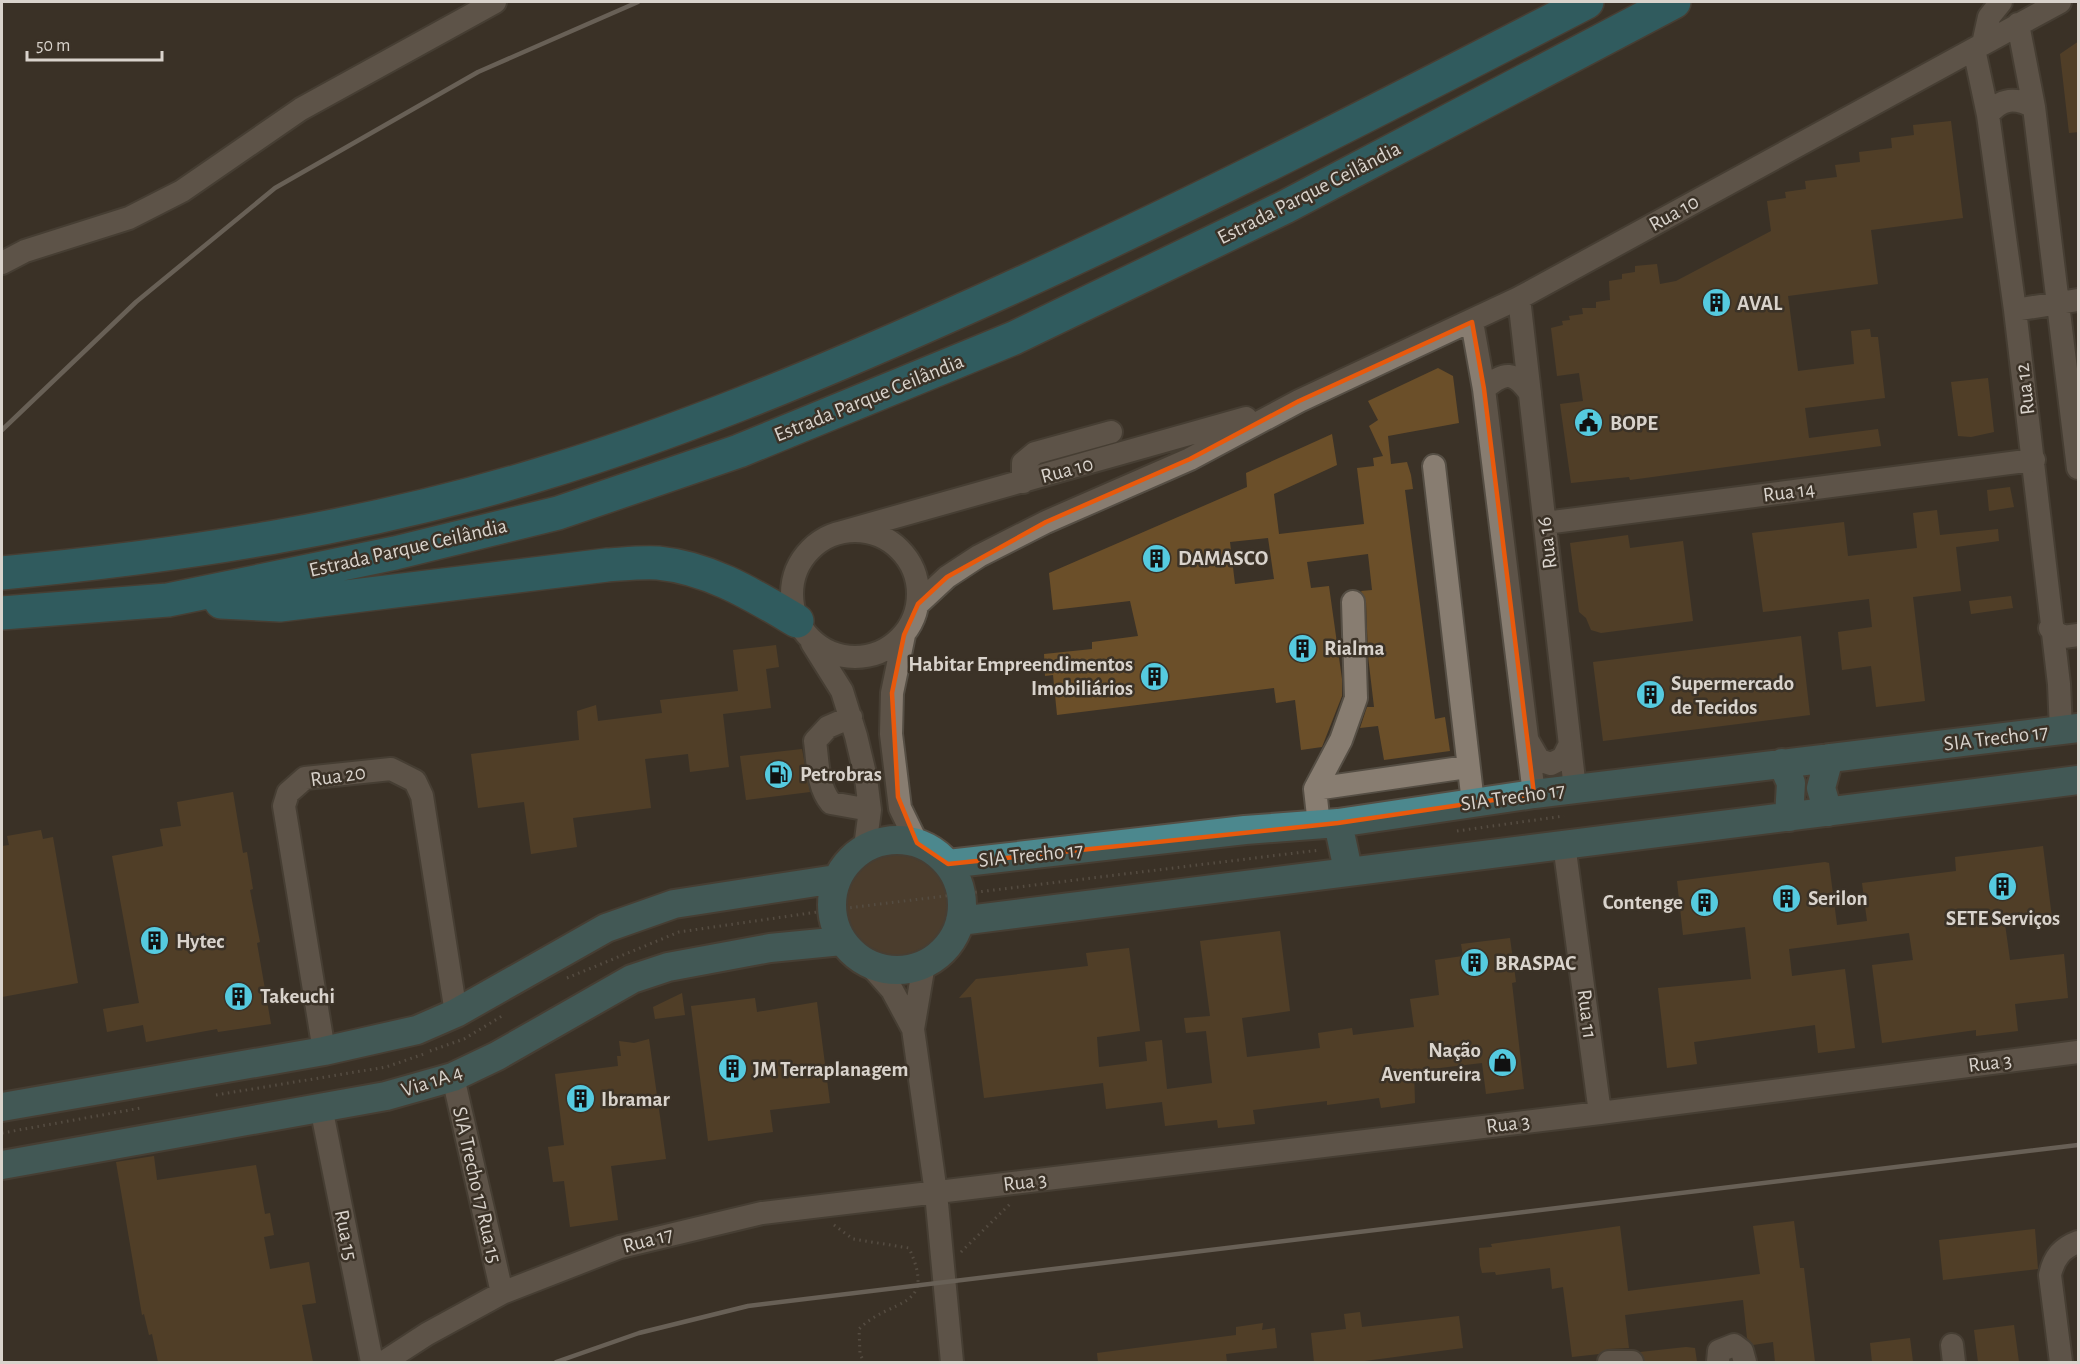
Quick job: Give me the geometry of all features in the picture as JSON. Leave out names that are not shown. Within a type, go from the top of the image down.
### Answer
[{"type":"highway","name":"Estrada Parque Ceilândia","points":[[2,573],[101,564],[262,540],[389,514],[536,476],[636,442],[874,349],[1001,293],[1219,190],[1587,2]]},
{"type":"highway","name":"Estrada Parque Ceilândia","points":[[2,613],[168,600],[395,554],[558,513],[739,451],[1014,338],[1285,207],[1674,2]]},
{"type":"highway","points":[[168,600],[280,605],[607,565],[657,563],[696,570],[727,582],[803,630]]},
{"type":"main road","name":"SIA Trecho 17","points":[[948,864],[1328,824],[1534,794],[2070,729]]},
{"type":"main road","points":[[1828,758],[1821,788],[1828,812]]},
{"type":"main road","points":[[1782,763],[1791,783],[1789,817]]},
{"type":"main road","points":[[960,921],[1348,870],[2079,780]]},
{"type":"main road","points":[[1328,824],[1348,870]]},
{"type":"main road","points":[[899,839],[917,843],[935,851],[948,864],[961,893],[960,921],[952,939],[940,954],[924,964],[906,969],[887,969],[869,964],[854,955],[842,941],[831,910],[836,879],[848,861],[865,848],[882,841],[899,839]]},
{"type":"main road","points":[[2,1107],[324,1051],[417,1030],[456,1013],[558,953],[615,924],[674,904],[836,879]]},
{"type":"main road","name":"Via 1A 4","points":[[2,1165],[386,1096],[453,1077],[497,1056],[632,980],[703,959],[770,948],[842,941]]},
{"type":"street","points":[[2,263],[25,251],[129,218],[182,191],[301,109],[495,2]]},
{"type":"street","points":[[1978,47],[1989,17],[2001,2]]},
{"type":"street","name":"Rua 10","points":[[918,604],[947,577],[979,556],[1046,522],[1190,459],[1299,401],[1472,322],[1519,298],[2052,5]]},
{"type":"street","name":"Rua 12","points":[[2018,24],[2069,301],[2079,468]]},
{"type":"street","name":"Rua 12","points":[[1978,47],[2034,460],[2050,628],[2059,684],[2070,729]]},
{"type":"street","points":[[1988,115],[1995,105],[2004,101],[2024,102],[2034,107]]},
{"type":"street","points":[[2,248],[25,251]]},
{"type":"street","name":"Rua 16","points":[[1519,298],[1575,789]]},
{"type":"street","points":[[2015,310],[2069,301]]},
{"type":"street","name":"Rua 16","points":[[1472,322],[1485,389],[1534,794]]},
{"type":"street","points":[[1485,389],[1496,379],[1508,375],[1520,380],[1530,393]]},
{"type":"street","name":"Rua 10","points":[[835,534],[1178,439],[1299,401]]},
{"type":"street","points":[[1023,482],[1023,463],[1035,453],[1112,432]]},
{"type":"street","name":"Rua 14","points":[[1545,523],[2034,460]]},
{"type":"street","points":[[1434,466],[1467,767],[1473,803]]},
{"type":"street","points":[[803,630],[827,651],[848,657],[868,656],[888,649],[904,635],[913,621],[918,604],[918,583],[910,562],[896,546],[878,535],[856,531],[835,534],[816,544],[802,560],[793,579],[791,600],[803,630],[842,691],[851,717],[866,778],[870,810],[865,848]]},
{"type":"street","points":[[1328,824],[1315,789],[1341,740],[1356,698],[1353,602]]},
{"type":"street","points":[[2050,628],[2063,637],[2079,635]]},
{"type":"street","points":[[904,635],[892,693],[891,734],[900,808],[917,843]]},
{"type":"street","points":[[851,717],[828,727],[815,741],[820,782],[824,795],[831,803],[870,810]]},
{"type":"street","points":[[1528,741],[1539,760],[1551,764],[1563,758],[1570,744]]},
{"type":"street","points":[[1315,789],[1467,767]]},
{"type":"street","name":"Rua 20","points":[[324,1051],[284,806],[288,793],[305,778],[391,769],[415,781],[422,796],[456,1013]]},
{"type":"street","name":"Rua 11","points":[[1564,844],[1600,1113]]},
{"type":"street","points":[[869,964],[892,990],[913,1029]]},
{"type":"street","points":[[924,964],[913,1029],[936,1193],[952,1362]]},
{"type":"street","name":"Rua 3","points":[[936,1193],[1600,1113],[2079,1052]]},
{"type":"street","name":"SIA Trecho 17 Rua 15","points":[[453,1077],[502,1293]]},
{"type":"street","name":"Rua 15","points":[[321,1107],[372,1362]]},
{"type":"street","name":"Rua 17","points":[[384,1362],[427,1334],[502,1293],[620,1247],[750,1215],[936,1193]]},
{"type":"street","points":[[2061,1362],[2050,1275],[2053,1262],[2058,1255],[2068,1246],[2079,1242]]},
{"type":"street","points":[[1718,1362],[1719,1351],[1737,1345],[1742,1351],[1745,1362]]},
{"type":"street","points":[[1609,1362],[1632,1362]]},
{"type":"path","points":[[943,1270],[1034,1181]]},
{"type":"path","points":[[812,1207],[853,1239],[909,1248],[918,1269],[918,1284],[907,1302],[871,1317],[859,1329],[860,1354],[864,1362]]},
{"type":"highlighted area","points":[[1472,322],[1484,389],[1534,794],[1338,823],[948,864],[917,843],[898,797],[892,693],[904,635],[918,604],[947,577],[1046,522],[1190,459],[1299,401]]},
{"type":"shaded area","points":[[897,847],[919,852],[937,864],[949,882],[954,904],[949,926],[937,944],[919,956],[897,961],[875,956],[857,944],[845,926],[840,904],[845,882],[857,864],[875,852]]},
{"type":"building","points":[[2079,41],[2079,132],[2069,133],[2060,54]]},
{"type":"building","points":[[1951,121],[1963,218],[1871,230],[1878,284],[1788,296],[1798,371],[1854,364],[1851,331],[1870,329],[1871,337],[1878,337],[1885,398],[1805,408],[1809,438],[1878,429],[1881,446],[1630,480],[1629,477],[1571,483],[1560,404],[1583,401],[1579,373],[1557,376],[1551,328],[1563,325],[1562,321],[1570,320],[1569,316],[1583,314],[1582,308],[1596,308],[1596,302],[1610,300],[1609,281],[1622,279],[1622,274],[1635,272],[1635,266],[1657,264],[1660,284],[1676,281],[1771,231],[1767,201],[1786,198],[1785,192],[1806,189],[1805,181],[1837,177],[1835,165],[1860,162],[1859,152],[1892,148],[1891,138],[1914,135],[1913,125]]},
{"type":"building","points":[[1438,368],[1453,376],[1459,423],[1388,436],[1391,464],[1407,462],[1411,475],[1413,489],[1405,490],[1435,719],[1445,717],[1450,751],[1384,760],[1378,726],[1360,728],[1367,707],[1374,707],[1368,656],[1366,602],[1361,591],[1372,590],[1368,554],[1307,562],[1311,588],[1329,586],[1342,679],[1342,696],[1322,747],[1301,750],[1295,700],[1276,703],[1274,688],[1057,715],[1053,675],[1045,676],[1044,654],[1092,649],[1092,642],[1138,636],[1130,601],[1053,610],[1049,573],[1247,487],[1246,473],[1332,434],[1337,465],[1274,494],[1279,534],[1364,524],[1357,468],[1374,466],[1373,458],[1383,456],[1369,426],[1378,420],[1368,401]],"holes":[[[1268,538],[1274,579],[1235,584],[1230,542]]]},
{"type":"building","points":[[1988,378],[1994,432],[1971,437],[1958,436],[1951,382]]},
{"type":"building","points":[[2010,487],[2014,507],[1989,511],[1987,490]]},
{"type":"building","points":[[1937,510],[1940,535],[1998,529],[1999,541],[1956,547],[1961,591],[1913,597],[1925,701],[1876,707],[1871,666],[1842,670],[1838,632],[1872,627],[1869,599],[1763,612],[1752,533],[1844,522],[1848,556],[1917,548],[1913,513]]},
{"type":"building","points":[[1628,535],[1630,548],[1683,541],[1693,621],[1601,633],[1591,630],[1586,618],[1579,612],[1570,543]]},
{"type":"building","points":[[2011,596],[2013,608],[1971,614],[1969,601]]},
{"type":"building","points":[[1801,636],[1810,715],[1603,741],[1593,662]]},
{"type":"building","points":[[776,645],[779,667],[766,669],[771,708],[723,714],[729,767],[690,772],[688,754],[645,759],[651,808],[573,818],[577,847],[531,854],[524,802],[478,808],[471,754],[579,740],[577,711],[596,705],[598,721],[662,713],[660,700],[738,691],[733,650]]},
{"type":"building","name":"Petrobras","points":[[802,749],[810,792],[746,800],[740,756]]},
{"type":"building","points":[[233,792],[243,853],[247,852],[253,889],[250,890],[260,942],[257,943],[271,1024],[218,1032],[217,1029],[146,1042],[143,1025],[107,1032],[103,1009],[139,1003],[112,856],[163,846],[160,829],[181,826],[177,802]]},
{"type":"building","points":[[41,830],[43,839],[53,837],[78,983],[2,997],[2,846],[9,845],[7,836]]},
{"type":"building","points":[[2043,846],[2052,918],[2005,924],[2010,960],[2064,954],[2068,998],[2015,1004],[2018,1031],[1976,1036],[1976,1030],[1882,1043],[1872,965],[1913,960],[1909,933],[1789,949],[1792,976],[1845,969],[1855,1048],[1818,1053],[1815,1025],[1694,1042],[1697,1064],[1667,1068],[1658,988],[1751,979],[1745,927],[1683,935],[1677,881],[1829,863],[1837,925],[1867,921],[1862,883],[1956,871],[1955,857]]},
{"type":"building","points":[[1280,931],[1290,1011],[1242,1018],[1247,1057],[1320,1048],[1318,1033],[1352,1028],[1353,1035],[1414,1027],[1410,999],[1439,995],[1435,960],[1463,956],[1461,944],[1510,938],[1516,982],[1512,983],[1524,1089],[1486,1094],[1482,1063],[1414,1071],[1415,1103],[1381,1108],[1379,1098],[1327,1105],[1327,1101],[1253,1110],[1255,1124],[1218,1128],[1217,1120],[1165,1126],[1162,1102],[1106,1109],[1103,1083],[984,1098],[971,997],[959,998],[976,979],[1088,966],[1086,953],[1129,948],[1140,1031],[1097,1037],[1099,1067],[1147,1061],[1145,1042],[1162,1040],[1167,1089],[1212,1083],[1206,1031],[1186,1033],[1184,1018],[1210,1016],[1200,941]]},
{"type":"building","points":[[682,993],[685,1015],[655,1019],[653,1007]]},
{"type":"building","points":[[755,998],[757,1012],[817,1002],[830,1103],[770,1110],[773,1132],[708,1141],[691,1006]]},
{"type":"building","points":[[649,1039],[666,1159],[611,1166],[618,1220],[570,1227],[564,1181],[553,1182],[548,1147],[564,1145],[555,1074],[618,1066],[617,1056],[621,1056],[619,1041],[634,1043]]},
{"type":"building","points":[[154,1156],[157,1180],[256,1165],[265,1214],[270,1213],[274,1235],[264,1237],[270,1269],[309,1262],[316,1303],[302,1305],[313,1362],[158,1362],[152,1334],[149,1335],[144,1314],[142,1315],[116,1162]]},
{"type":"building","points":[[1794,1221],[1800,1268],[1804,1268],[1815,1362],[1775,1362],[1773,1342],[1753,1345],[1747,1338],[1743,1300],[1625,1315],[1629,1348],[1608,1349],[1599,1354],[1572,1357],[1563,1287],[1552,1289],[1550,1268],[1496,1275],[1495,1272],[1482,1273],[1480,1265],[1479,1248],[1492,1247],[1491,1244],[1620,1226],[1628,1291],[1760,1274],[1753,1226]]},
{"type":"building","points":[[2035,1229],[2038,1269],[1943,1280],[1939,1240]]},
{"type":"building","points":[[1360,1312],[1362,1327],[1459,1316],[1463,1348],[1357,1362],[1314,1362],[1311,1333],[1346,1329],[1344,1314]]},
{"type":"building","points":[[1263,1323],[1262,1330],[1275,1328],[1277,1348],[1226,1354],[1227,1362],[1098,1362],[1097,1353],[1236,1335],[1236,1327]]},
{"type":"building","points":[[2014,1325],[2019,1362],[1978,1362],[1974,1330]]},
{"type":"building","points":[[1910,1338],[1913,1362],[1872,1362],[1870,1343]]},
{"type":"building","points":[[1695,1348],[1697,1362],[1645,1362],[1640,1352]]},
{"type":"railway","points":[[2,430],[136,302],[275,188],[478,72],[638,2]]},
{"type":"railway","points":[[556,1362],[639,1333],[748,1306],[2078,1145]]},
{"type":"place","name":"AVAL","points":[[1716,303]]},
{"type":"place","name":"BOPE","points":[[1589,423]]},
{"type":"place","name":"DAMASCO","points":[[1157,558]]},
{"type":"place","name":"Rialma","points":[[1303,648]]},
{"type":"place","name":"Habitar Empreendimentos Imobiliários","points":[[1154,676]]},
{"type":"place","name":"Supermercado de Tecidos","points":[[1650,695]]},
{"type":"place","name":"Petrobras","points":[[779,774]]},
{"type":"place","name":"SETE Serviços","points":[[2003,887]]},
{"type":"place","name":"Serilon","points":[[1787,898]]},
{"type":"place","name":"Contenge","points":[[1704,902]]},
{"type":"place","name":"Hytec","points":[[155,941]]},
{"type":"place","name":"BRASPAC","points":[[1474,963]]},
{"type":"place","name":"Takeuchi","points":[[239,996]]},
{"type":"place","name":"Nação Aventureira","points":[[1502,1062]]},
{"type":"place","name":"JM Terraplanagem","points":[[732,1069]]},
{"type":"place","name":"Ibramar","points":[[580,1099]]}]
